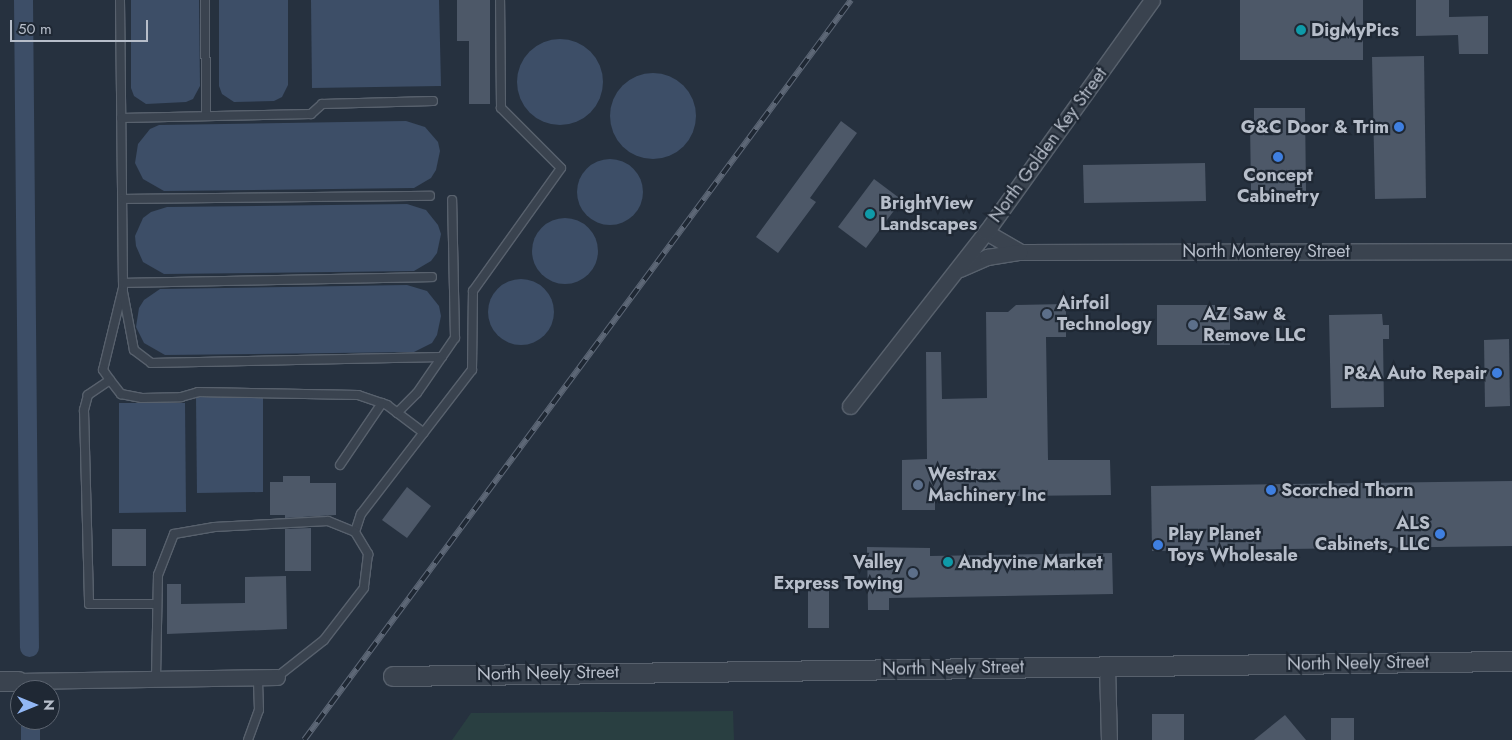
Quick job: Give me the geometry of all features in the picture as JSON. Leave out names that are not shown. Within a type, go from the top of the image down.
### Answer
[{"type":"street","name":"North Golden Key Street","points":[[850,406],[986,232],[1152,0]]},
{"type":"street","points":[[986,232],[1020,252]]},
{"type":"street","name":"North Monterey Street","points":[[953,274],[987,257],[1020,252],[1512,251]]},
{"type":"street","name":"North Neely Street","points":[[393,676],[1512,661]]},
{"type":"street","points":[[1107,665],[1109,740]]},
{"type":"street","points":[[9,681],[277,677]]},
{"type":"lane","points":[[120,0],[123,285],[134,350],[151,363],[442,357]]},
{"type":"lane","points":[[205,0],[206,116]]},
{"type":"lane","points":[[355,532],[361,514],[472,370],[473,291],[561,168],[501,108],[500,0]]},
{"type":"lane","points":[[122,118],[311,114],[322,104],[433,101]]},
{"type":"lane","points":[[123,199],[430,196]]},
{"type":"lane","points":[[397,413],[417,393],[455,338],[452,200]]},
{"type":"lane","points":[[123,285],[432,277]]},
{"type":"lane","points":[[123,285],[104,370],[120,394],[142,398],[180,397],[198,392],[264,392],[293,396],[358,395],[382,403],[424,433]]},
{"type":"lane","points":[[110,380],[88,395],[84,410],[89,604],[157,604]]},
{"type":"lane","points":[[340,465],[382,403]]},
{"type":"lane","points":[[156,679],[158,575],[174,534],[214,527],[328,521],[355,532],[368,554],[364,588],[324,640],[277,677]]},
{"type":"lane","points":[[248,740],[258,710],[258,678]]},
{"type":"green space","points":[[733,711],[734,740],[452,740],[471,713]]},
{"type":"water","points":[[131,0],[199,0],[200,86],[193,99],[186,102],[146,104],[134,96],[131,88]]},
{"type":"water","points":[[219,0],[288,0],[288,85],[282,97],[274,101],[234,102],[222,94],[219,86]]},
{"type":"water","points":[[311,0],[439,0],[441,86],[312,88]]},
{"type":"water","points":[[560,39],[576,42],[584,46],[596,58],[600,66],[603,82],[600,98],[596,106],[584,118],[576,122],[560,125],[544,122],[536,118],[524,106],[520,98],[517,82],[520,66],[524,58],[536,46],[544,42]]},
{"type":"water","points":[[653,73],[669,76],[677,80],[689,92],[693,100],[696,116],[693,132],[689,140],[677,152],[669,156],[653,159],[637,156],[629,152],[617,140],[613,132],[610,116],[613,100],[617,92],[629,80],[637,76]]},
{"type":"water","points":[[406,121],[425,127],[438,142],[440,151],[436,170],[431,178],[414,188],[164,191],[143,179],[135,163],[138,144],[150,129],[159,125]]},
{"type":"water","points":[[610,159],[622,162],[633,169],[640,180],[643,192],[640,204],[633,215],[622,222],[610,225],[598,222],[587,215],[580,204],[577,192],[580,180],[587,169],[598,162]]},
{"type":"water","points":[[407,204],[426,210],[438,225],[441,234],[437,253],[431,261],[414,271],[164,274],[143,262],[136,246],[135,236],[143,218],[151,212],[167,207]]},
{"type":"water","points":[[565,218],[577,221],[588,228],[595,239],[598,251],[595,263],[588,274],[577,281],[565,284],[553,281],[542,274],[535,263],[532,251],[535,239],[542,228],[553,221]]},
{"type":"water","points":[[521,279],[533,282],[544,289],[551,300],[554,312],[551,324],[544,335],[533,342],[521,345],[509,342],[498,335],[491,324],[488,312],[491,300],[498,289],[509,282]]},
{"type":"water","points":[[407,285],[427,291],[439,306],[441,316],[437,335],[432,343],[414,352],[165,355],[144,343],[136,327],[139,308],[144,300],[160,289]]},
{"type":"water","points":[[196,397],[263,397],[263,492],[197,493]]},
{"type":"water","points":[[119,403],[185,403],[186,512],[119,513]]},
{"type":"building","points":[[457,0],[490,0],[490,104],[469,104],[469,41],[457,41]]},
{"type":"building","name":"DigMyPics","points":[[1240,0],[1363,0],[1363,60],[1240,60]]},
{"type":"building","points":[[1416,0],[1449,0],[1449,17],[1488,16],[1488,54],[1459,54],[1458,35],[1416,36]]},
{"type":"building","name":"G&C Door & Trim","points":[[1424,56],[1426,198],[1375,199],[1372,57]]},
{"type":"building","name":"Concept Cabinetry","points":[[1254,108],[1305,108],[1306,191],[1251,190],[1250,124],[1254,124]]},
{"type":"building","points":[[841,121],[857,133],[810,198],[816,202],[778,253],[756,237]]},
{"type":"building","points":[[1205,163],[1206,201],[1084,203],[1083,165]]},
{"type":"building","name":"BrightView Landscapes","points":[[874,179],[902,200],[866,248],[838,227]]},
{"type":"building","points":[[1066,304],[1066,337],[1046,337],[1048,460],[1110,460],[1111,495],[935,497],[935,510],[902,510],[902,460],[927,459],[926,352],[941,352],[942,399],[987,398],[986,312],[1008,312],[1016,305]]},
{"type":"building","name":"AZ Saw & Remove LLC","points":[[1157,305],[1230,305],[1230,345],[1157,345]]},
{"type":"building","points":[[1382,314],[1383,325],[1389,325],[1389,339],[1383,339],[1384,407],[1331,408],[1329,315]]},
{"type":"building","name":"P&A Auto Repair","points":[[1509,339],[1510,406],[1485,407],[1484,340]]},
{"type":"building","points":[[283,476],[310,476],[310,483],[336,483],[336,515],[285,518],[285,515],[270,515],[270,482],[283,482]]},
{"type":"building","points":[[1512,481],[1512,546],[1152,551],[1151,486]]},
{"type":"building","points":[[407,487],[431,506],[407,538],[382,520]]},
{"type":"building","points":[[311,528],[311,571],[285,571],[285,529]]},
{"type":"building","points":[[112,529],[146,529],[146,566],[112,566]]},
{"type":"building","points":[[867,547],[930,548],[930,556],[1112,553],[1113,594],[889,598],[889,610],[868,610]]},
{"type":"building","points":[[286,576],[287,629],[167,634],[167,584],[181,584],[181,604],[245,603],[245,577]]},
{"type":"building","points":[[808,586],[829,586],[829,628],[808,628]]},
{"type":"building","points":[[1152,714],[1184,714],[1184,740],[1152,740]]},
{"type":"building","points":[[1285,715],[1306,740],[1254,740]]},
{"type":"building","points":[[1331,718],[1354,718],[1354,740],[1331,740]]},
{"type":"waterway","points":[[23,0],[29,647]]},
{"type":"waterway","points":[[30,730],[30,740]]},
{"type":"railway","points":[[304,740],[851,0]]},
{"type":"place","name":"DigMyPics","points":[[1301,30]]},
{"type":"place","name":"G&C Door & Trim","points":[[1399,127]]},
{"type":"place","name":"Concept Cabinetry","points":[[1278,157]]},
{"type":"place","name":"BrightView Landscapes","points":[[870,214]]},
{"type":"place","name":"Airfoil Technology","points":[[1047,314]]},
{"type":"place","name":"AZ Saw & Remove LLC","points":[[1193,325]]},
{"type":"place","name":"P&A Auto Repair","points":[[1497,373]]},
{"type":"place","name":"Westrax Machinery Inc","points":[[918,485]]},
{"type":"place","name":"Scorched Thorn","points":[[1271,490]]},
{"type":"place","name":"ALS Cabinets, LLC","points":[[1440,534]]},
{"type":"place","name":"Play Planet Toys Wholesale","points":[[1158,545]]},
{"type":"place","name":"Andyvine Market","points":[[948,562]]},
{"type":"place","name":"Valley Express Towing","points":[[913,573]]}]
